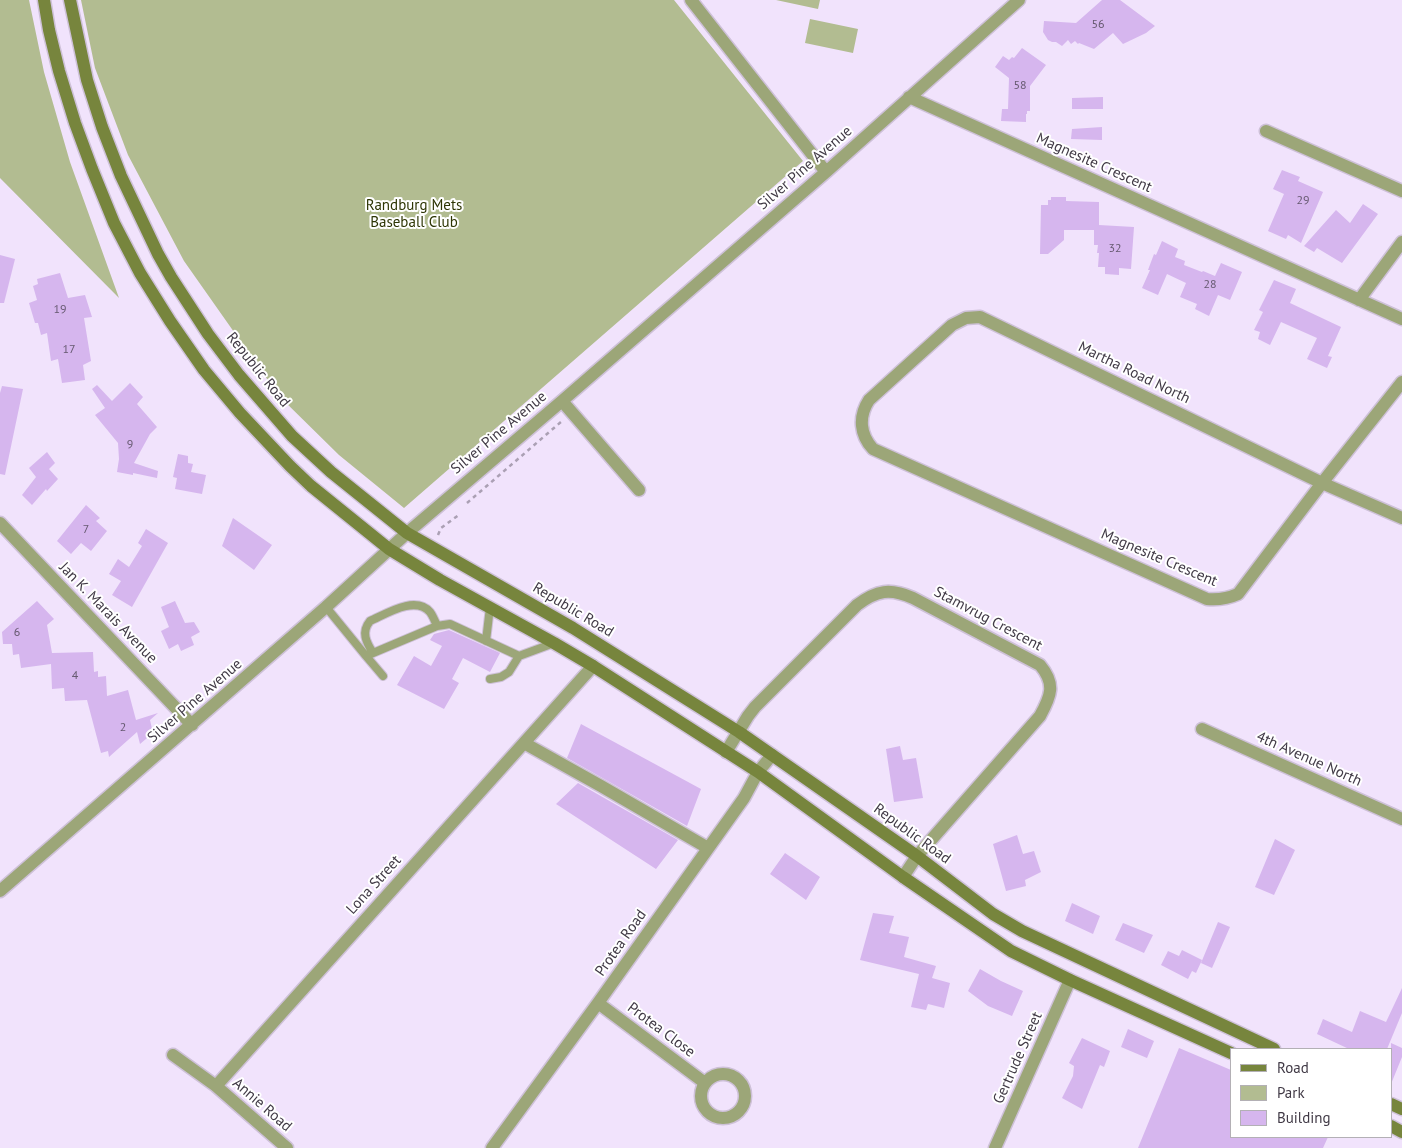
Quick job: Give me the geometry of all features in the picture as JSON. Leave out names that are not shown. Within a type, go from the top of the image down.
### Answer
[{"type":"main road","points":[[44,0],[59,71],[75,123],[114,223],[140,273],[204,370],[240,413],[311,486],[390,549],[440,580],[592,666],[758,772],[903,877],[1011,951],[1230,1054]]},
{"type":"main road","name":"Republic Road","points":[[70,0],[88,80],[105,135],[121,176],[158,254],[189,306],[239,375],[292,436],[331,472],[407,532],[573,628],[739,732],[917,856],[993,914],[1022,931],[1272,1048]]},
{"type":"street","points":[[691,0],[826,172]]},
{"type":"street","name":"Silver Pine Avenue","points":[[0,891],[326,607],[407,532],[562,402],[826,172],[1019,0]]},
{"type":"street","name":"Magnesite Crescent","points":[[909,97],[1402,319]]},
{"type":"street","points":[[1266,131],[1402,191]]},
{"type":"street","points":[[1359,300],[1402,242]]},
{"type":"street","name":"Martha Road North","points":[[869,400],[952,325],[966,318],[980,317],[1322,482],[1402,518]]},
{"type":"street","name":"Magnesite Crescent","points":[[869,400],[864,406],[862,414],[862,428],[868,443],[874,449],[1207,599],[1218,600],[1229,599],[1238,594],[1322,482],[1402,382]]},
{"type":"street","points":[[562,402],[639,490]]},
{"type":"street","name":"Jan K. Marais Avenue","points":[[0,523],[192,724]]},
{"type":"street","name":"Stamvrug Crescent","points":[[726,752],[755,707],[857,605],[867,597],[877,593],[890,591],[914,598],[1040,665],[1050,682],[1049,700],[1040,716],[917,856],[903,877]]},
{"type":"street","name":"Lona Street","points":[[216,1086],[592,666]]},
{"type":"street","name":"4th Avenue North","points":[[1202,728],[1402,819]]},
{"type":"street","points":[[524,743],[708,848]]},
{"type":"street","name":"Protea Road","points":[[492,1148],[598,1003],[744,798],[758,772],[772,755]]},
{"type":"street","name":"Gertrude Street","points":[[995,1148],[1070,980]]},
{"type":"street","name":"Protea Close","points":[[598,1003],[705,1083]]},
{"type":"street","points":[[173,1055],[216,1086]]},
{"type":"street","name":"Annie Road","points":[[216,1086],[287,1148]]},
{"type":"lane","points":[[369,654],[365,635],[366,625],[370,621],[404,606],[417,605],[425,608],[431,613],[438,626]]},
{"type":"lane","points":[[326,607],[369,654],[383,676]]},
{"type":"lane","points":[[486,641],[490,607]]},
{"type":"lane","points":[[369,654],[438,626],[450,624],[519,656]]},
{"type":"lane","points":[[490,678],[509,672],[519,656],[554,643]]},
{"type":"path","points":[[467,503],[565,418]]},
{"type":"path","points":[[438,535],[441,528],[460,514]]},
{"type":"green space","points":[[0,0],[29,0],[44,72],[70,162],[119,298],[0,178]]},
{"type":"green space","name":"Randburg Mets Baseball Club","points":[[81,0],[674,0],[803,161],[404,508],[339,455],[279,396],[184,261],[128,155],[95,68]]},
{"type":"green space","points":[[776,0],[820,0],[818,9]]},
{"type":"green space","points":[[810,19],[858,29],[853,53],[805,43]]},
{"type":"building","points":[[1102,0],[1120,0],[1155,26],[1146,33],[1123,44],[1113,33],[1094,49],[1078,44],[1075,41],[1071,44],[1068,40],[1062,46],[1048,40],[1043,32],[1044,21],[1076,23]]},
{"type":"building","points":[[1022,48],[1046,65],[1030,86],[1030,111],[1027,111],[1026,122],[1001,121],[1002,109],[1008,109],[1009,78],[995,67],[1003,56],[1009,60],[1012,57],[1014,58]]},
{"type":"building","points":[[1103,97],[1103,109],[1072,109],[1072,98]]},
{"type":"building","points":[[1102,127],[1102,140],[1071,139],[1072,129]]},
{"type":"building","points":[[1282,170],[1300,177],[1298,181],[1323,192],[1301,243],[1288,235],[1286,239],[1268,231],[1284,194],[1273,189]]},
{"type":"building","points":[[1051,197],[1066,197],[1066,201],[1099,202],[1099,225],[1134,227],[1131,269],[1119,268],[1119,275],[1105,274],[1105,267],[1098,267],[1099,253],[1097,253],[1098,245],[1094,245],[1094,230],[1064,230],[1064,240],[1048,254],[1040,254],[1041,205],[1048,205],[1048,200],[1051,200]]},
{"type":"building","points":[[1363,204],[1378,214],[1342,263],[1317,248],[1314,252],[1304,246],[1336,210],[1350,223]]},
{"type":"building","points":[[1162,241],[1178,249],[1175,257],[1185,261],[1184,265],[1202,272],[1215,276],[1221,263],[1242,272],[1230,300],[1218,295],[1209,316],[1195,309],[1197,304],[1180,297],[1186,283],[1167,274],[1158,295],[1142,288],[1150,270],[1148,270],[1154,254],[1156,255]]},
{"type":"building","points":[[0,255],[15,259],[4,303],[0,303]]},
{"type":"building","points":[[60,273],[68,298],[85,295],[92,317],[84,318],[91,361],[83,365],[85,380],[62,383],[58,359],[51,361],[47,333],[41,335],[29,303],[37,300],[33,286],[38,284],[37,279]]},
{"type":"building","points":[[1274,280],[1296,289],[1290,303],[1341,327],[1328,356],[1332,357],[1327,368],[1307,359],[1317,338],[1281,322],[1270,345],[1258,339],[1260,332],[1254,330],[1263,312],[1259,310]]},
{"type":"building","points":[[130,383],[143,397],[137,404],[157,427],[150,434],[134,463],[158,471],[157,478],[117,472],[119,459],[118,443],[95,415],[105,408],[92,389],[97,385],[112,401]]},
{"type":"building","points":[[2,386],[23,389],[5,475],[0,474],[0,393]]},
{"type":"building","points":[[47,452],[55,463],[49,469],[58,479],[32,505],[22,495],[36,477],[29,468]]},
{"type":"building","points":[[178,454],[188,456],[188,463],[193,464],[191,472],[206,475],[202,494],[175,489],[177,478],[173,477]]},
{"type":"building","points":[[86,505],[100,518],[96,521],[107,531],[91,551],[81,543],[71,554],[57,541]]},
{"type":"building","points":[[233,518],[272,545],[254,570],[222,546]]},
{"type":"building","points":[[146,529],[168,543],[132,607],[112,595],[121,581],[109,574],[118,559],[129,567],[142,546],[138,543]]},
{"type":"building","points":[[37,601],[54,619],[47,625],[52,653],[93,652],[94,672],[98,671],[98,677],[106,676],[107,696],[128,690],[136,720],[158,713],[150,720],[153,733],[140,744],[137,732],[109,757],[108,751],[101,753],[87,700],[65,701],[64,688],[52,689],[51,664],[21,668],[19,654],[13,655],[12,644],[3,644],[2,632]]},
{"type":"building","points":[[175,601],[185,623],[194,622],[200,632],[191,637],[194,645],[181,651],[178,644],[169,649],[161,631],[169,627],[161,607]]},
{"type":"building","points":[[449,630],[500,653],[490,672],[463,658],[452,679],[459,683],[444,709],[397,685],[414,656],[431,666],[442,646],[430,640],[434,634]]},
{"type":"building","points":[[581,724],[701,789],[687,826],[567,758]]},
{"type":"building","points":[[900,746],[903,760],[916,758],[923,798],[894,802],[886,749]]},
{"type":"building","points":[[578,783],[678,840],[656,869],[556,804]]},
{"type":"building","points":[[1017,835],[1023,854],[1034,851],[1041,872],[1025,880],[1026,886],[1006,891],[993,844]]},
{"type":"building","points":[[1275,839],[1295,850],[1274,895],[1255,887]]},
{"type":"building","points":[[785,853],[820,877],[806,900],[770,874]]},
{"type":"building","points":[[1072,903],[1100,916],[1093,934],[1065,921]]},
{"type":"building","points":[[873,913],[894,916],[889,933],[909,937],[904,957],[936,966],[932,978],[950,983],[944,1008],[928,1004],[926,1010],[911,1007],[919,974],[860,960]]},
{"type":"building","points":[[1218,922],[1230,927],[1212,968],[1201,963]]},
{"type":"building","points":[[1123,923],[1153,935],[1144,953],[1115,940]]},
{"type":"building","points":[[1182,950],[1202,960],[1196,973],[1192,971],[1188,979],[1161,965],[1168,951],[1179,956]]},
{"type":"building","points":[[980,969],[1023,991],[1012,1016],[988,1006],[968,991]]},
{"type":"building","points":[[1402,988],[1402,1013],[1387,1048],[1347,1048],[1317,1034],[1323,1019],[1352,1032],[1360,1011],[1386,1022]]},
{"type":"building","points":[[1128,1029],[1154,1041],[1147,1058],[1121,1047]]},
{"type":"building","points":[[1082,1038],[1110,1051],[1104,1067],[1100,1065],[1082,1109],[1062,1098],[1073,1076],[1074,1066],[1069,1063]]},
{"type":"building","points":[[1391,1043],[1402,1048],[1402,1057],[1392,1082],[1392,1048]]},
{"type":"building","points":[[1179,1048],[1230,1070],[1230,1138],[1328,1138],[1323,1148],[1138,1148]]}]
